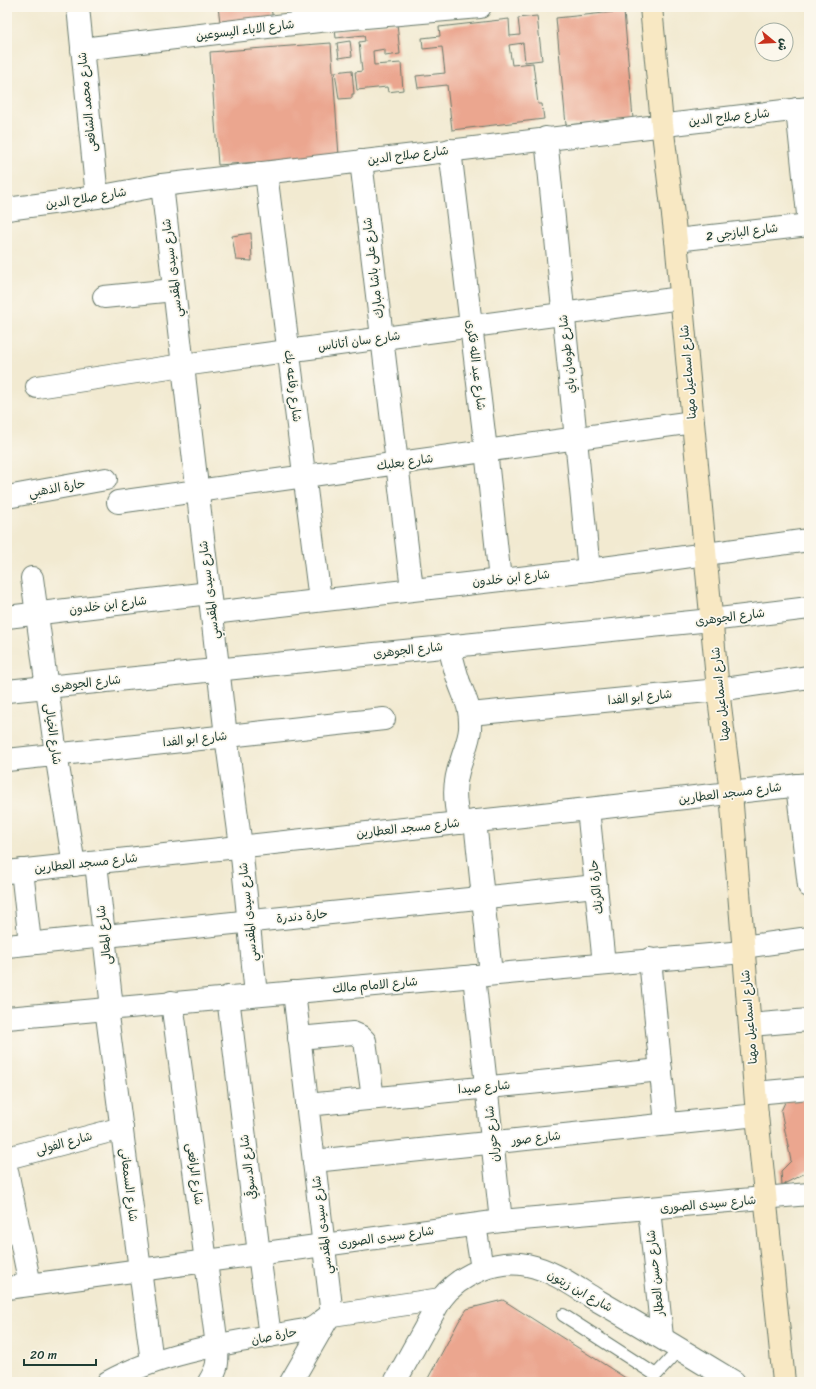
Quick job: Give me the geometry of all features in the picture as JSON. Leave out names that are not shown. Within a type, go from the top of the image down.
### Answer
[{"type":"main road","name":"شارع اسماعيل مهنا","points":[[651,7],[662,124],[676,240],[718,690],[732,793],[757,1115],[784,1382]]},
{"type":"street","name":"شارع محمد الشافعى","points":[[78,7],[97,197]]},
{"type":"street","name":"شارع الاباء اليسوعين","points":[[82,49],[318,14],[480,7]]},
{"type":"street","name":"شارع صلاح الدين","points":[[7,209],[97,197],[162,185],[803,108]]},
{"type":"street","points":[[803,108],[809,224]]},
{"type":"street","name":"شارع طومان باي","points":[[546,138],[589,570]]},
{"type":"street","name":"شارع عبد الله فكرى","points":[[450,150],[500,580]]},
{"type":"street","name":"شارع على باشا مبارك","points":[[361,161],[412,589]]},
{"type":"street","name":"شارع رفاعه بك","points":[[266,172],[320,600]]},
{"type":"street","name":"شارع سيدى المقدسي","points":[[162,185],[210,603],[241,846],[256,995]]},
{"type":"street","name":"شارع البازجى 2","points":[[676,240],[809,224]]},
{"type":"street","points":[[104,297],[174,290]]},
{"type":"street","name":"شارع سان أتاناس","points":[[37,387],[183,365],[681,298]]},
{"type":"street","name":"شارع بعلبك","points":[[118,502],[693,422]]},
{"type":"street","name":"حارة الذهبي","points":[[7,496],[106,479]]},
{"type":"street","name":"شارع ابن خلدون","points":[[7,617],[37,613],[210,603],[320,600],[589,570],[809,540]]},
{"type":"street","name":"شارع الخيالى","points":[[32,578],[56,754],[74,865]]},
{"type":"street","name":"شارع الجوهرى","points":[[7,691],[711,620],[809,608]]},
{"type":"street","name":"شارع حوران","points":[[449,646],[456,674],[468,703],[470,714],[470,731],[467,747],[460,762],[454,802],[467,822],[484,897],[483,975],[487,1087],[501,1221]]},
{"type":"street","name":"شارع ابو الفدا","points":[[470,714],[718,690],[809,677]]},
{"type":"street","name":"شارع ابو الفدا","points":[[7,760],[384,719]]},
{"type":"street","points":[[803,784],[809,886]]},
{"type":"street","name":"شارع مسجد العطارين","points":[[14,871],[588,809],[803,784]]},
{"type":"street","name":"حارة الكرنك","points":[[588,809],[604,964]]},
{"type":"street","name":"شارع المعالى","points":[[96,863],[104,936],[109,1008]]},
{"type":"street","points":[[14,871],[30,943]]},
{"type":"street","name":"حارة دندرة","points":[[7,946],[596,886]]},
{"type":"street","name":"شارع الامام مالك","points":[[7,1018],[604,964],[743,949],[809,938]]},
{"type":"street","points":[[650,959],[666,1124]]},
{"type":"street","name":"شارع سيدى المقدسي","points":[[294,992],[331,1315]]},
{"type":"street","name":"شارع الدسوقي","points":[[228,997],[270,1336]]},
{"type":"street","name":"شارع الرافعى","points":[[172,1002],[217,1346],[218,1362],[210,1382]]},
{"type":"street","name":"شارع السمعانى","points":[[109,1008],[122,1128],[152,1362]]},
{"type":"street","points":[[750,1025],[809,1020]]},
{"type":"street","points":[[299,1038],[353,1034],[360,1036],[365,1041],[372,1098]]},
{"type":"street","name":"شارع صيدا","points":[[307,1105],[661,1070]]},
{"type":"street","points":[[756,1093],[809,1088]]},
{"type":"street","name":"شارع صور","points":[[314,1161],[757,1115]]},
{"type":"street","name":"شارع الفولى","points":[[7,1158],[122,1128]]},
{"type":"street","points":[[7,1171],[30,1284]]},
{"type":"street","name":"شارع سيدى الصورى","points":[[7,1288],[501,1221],[766,1199],[809,1194]]},
{"type":"street","name":"شارع حسن العطار","points":[[649,1208],[662,1337]]},
{"type":"street","points":[[475,1225],[482,1269]]},
{"type":"street","name":"شارع ابن زيتون","points":[[395,1382],[446,1292],[463,1278],[482,1269],[505,1264],[527,1265],[548,1271],[662,1337],[680,1349],[710,1374],[734,1382]]},
{"type":"street","name":"حارة صان","points":[[108,1382],[152,1362],[217,1346],[313,1328],[331,1315],[441,1299]]},
{"type":"street","points":[[292,1382],[331,1315]]},
{"type":"lane","points":[[563,1315],[656,1374],[680,1349]]},
{"type":"building","points":[[218,7],[271,7],[273,21],[221,29]]},
{"type":"building","points":[[323,7],[358,7],[324,15]]},
{"type":"building","points":[[624,11],[633,119],[566,125],[556,18]]},
{"type":"building","points":[[537,16],[542,60],[525,62],[523,43],[509,45],[512,65],[533,63],[538,104],[542,104],[544,119],[452,130],[447,85],[418,88],[416,76],[445,73],[442,47],[423,49],[422,38],[440,36],[439,27],[509,19],[510,36],[520,35],[518,18]]},
{"type":"building","points":[[397,23],[400,54],[385,56],[385,49],[373,51],[374,65],[401,63],[403,90],[388,92],[387,87],[357,90],[355,72],[362,71],[359,42],[365,41],[364,35],[336,38],[335,30]]},
{"type":"building","points":[[350,41],[352,56],[339,58],[337,43]]},
{"type":"building","points":[[331,43],[339,156],[218,165],[210,52]]},
{"type":"building","points":[[352,70],[354,94],[352,94],[352,98],[339,99],[335,72]]},
{"type":"building","points":[[251,233],[252,261],[236,260],[232,236]]},
{"type":"building","points":[[809,1097],[809,1171],[782,1185],[781,1171],[791,1161],[781,1111],[786,1100]]},
{"type":"building","points":[[503,1300],[632,1382],[426,1382],[467,1309]]}]
